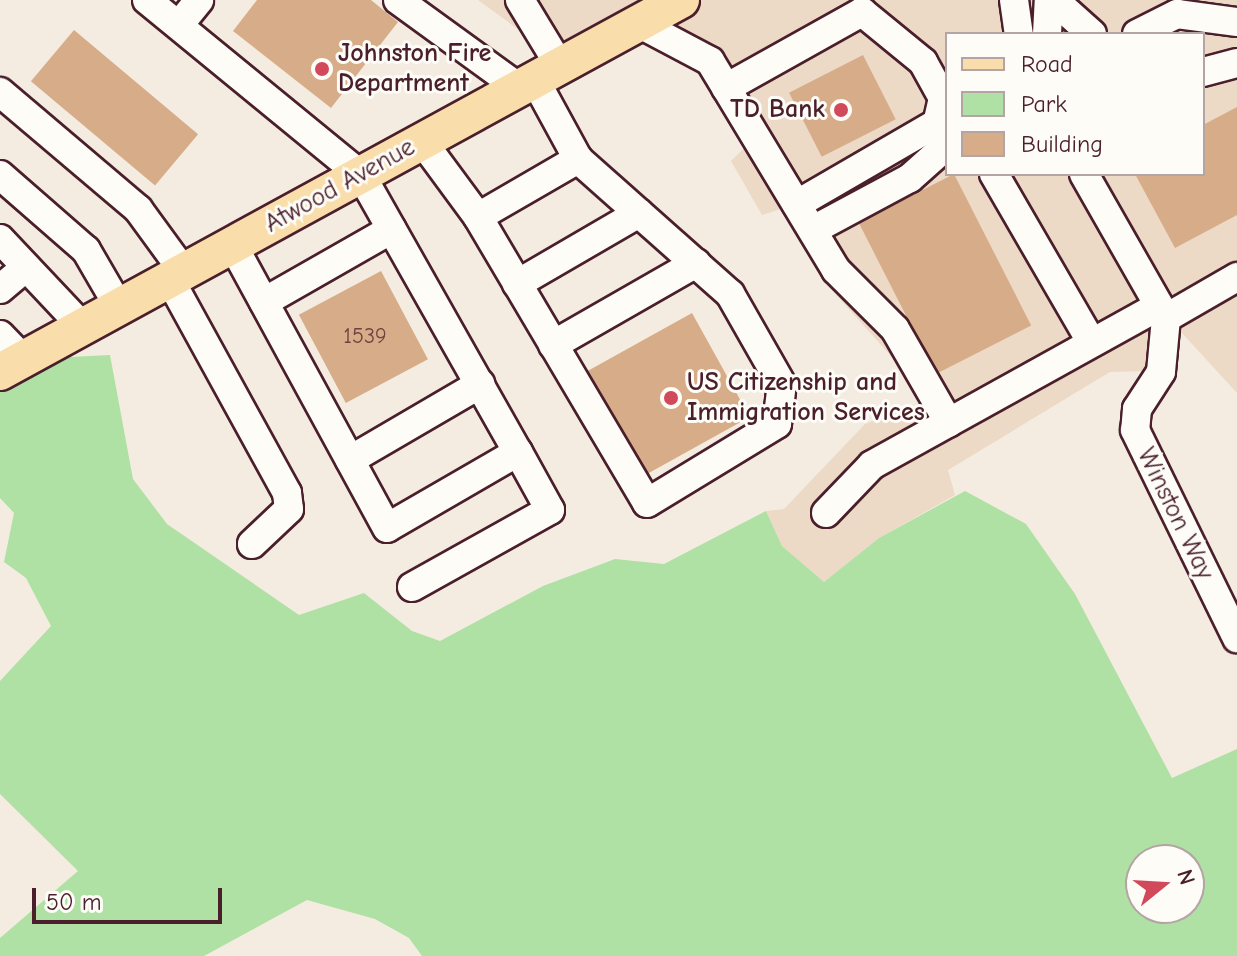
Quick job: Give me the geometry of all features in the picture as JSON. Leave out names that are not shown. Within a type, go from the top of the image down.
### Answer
[{"type":"main road","name":"Atwood Avenue","points":[[8,356],[83,327],[681,0]]},
{"type":"street","points":[[147,0],[361,175],[550,510],[412,587]]},
{"type":"street","points":[[179,25],[199,0]]},
{"type":"street","points":[[398,0],[538,78]]},
{"type":"street","points":[[422,141],[478,217],[647,503],[766,434],[783,411],[782,385],[730,294],[578,159],[538,78],[520,0]]},
{"type":"street","points":[[1014,0],[1019,32]]},
{"type":"street","points":[[1047,32],[1052,0]]},
{"type":"street","points":[[1052,0],[1090,32]]},
{"type":"street","points":[[726,88],[862,12],[923,62],[943,98],[937,123],[797,204]]},
{"type":"street","points":[[1141,32],[1177,14],[1224,13]]},
{"type":"street","points":[[638,23],[694,47],[726,88],[836,270],[895,329],[949,423]]},
{"type":"street","points":[[0,92],[138,209],[177,276],[287,493],[289,509],[252,544]]},
{"type":"street","points":[[813,230],[910,178],[945,147]]},
{"type":"street","points":[[478,217],[578,159]]},
{"type":"street","points":[[0,175],[86,250],[119,307]]},
{"type":"street","points":[[995,176],[1092,343]]},
{"type":"street","points":[[1085,176],[1163,312]]},
{"type":"street","points":[[517,284],[639,213]]},
{"type":"street","points":[[264,302],[392,229]]},
{"type":"street","points":[[0,239],[9,277],[83,327]]},
{"type":"street","points":[[233,245],[387,528],[518,452]]},
{"type":"street","points":[[553,345],[696,263]]},
{"type":"street","points":[[826,513],[872,465],[1092,343],[1237,277]]},
{"type":"street","name":"Winston Way","points":[[1163,312],[1161,372],[1137,409],[1135,430],[1237,638]]},
{"type":"street","points":[[350,460],[480,384]]},
{"type":"shaded area","points":[[478,0],[1237,0],[1237,393],[1181,332],[1149,336],[1147,371],[1110,372],[948,470],[955,495],[879,538],[824,582],[782,546],[766,511],[784,509],[865,424],[919,403],[897,363],[832,290],[784,208],[762,215],[731,161],[745,147],[663,14],[567,65]]},
{"type":"green space","points":[[110,355],[133,479],[167,524],[299,615],[364,593],[412,631],[440,641],[543,586],[615,559],[664,564],[766,511],[782,546],[824,582],[879,538],[965,491],[1026,524],[1075,594],[1172,778],[1237,749],[1237,956],[422,956],[409,938],[375,919],[307,900],[204,956],[0,956],[0,938],[78,871],[0,794],[0,681],[51,626],[26,578],[4,562],[14,513],[0,498],[0,375],[29,359]]},
{"type":"building","name":"Johnston Fire Department","points":[[257,0],[371,0],[398,22],[331,108],[233,31]]},
{"type":"building","points":[[74,30],[198,134],[155,185],[31,81]]},
{"type":"building","points":[[863,55],[896,119],[822,157],[789,93]]},
{"type":"building","points":[[1237,107],[1237,215],[1175,248],[1136,176],[1205,176],[1205,124]]},
{"type":"building","points":[[955,176],[1031,325],[936,374],[859,223]]},
{"type":"building","points":[[381,271],[428,359],[346,403],[299,315]]},
{"type":"building","points":[[692,313],[750,417],[642,477],[584,373]]},
{"type":"place","name":"Johnston Fire Department","points":[[322,69]]},
{"type":"place","name":"TD Bank","points":[[841,110]]},
{"type":"place","name":"US Citizenship and Immigration Services","points":[[671,398]]}]
